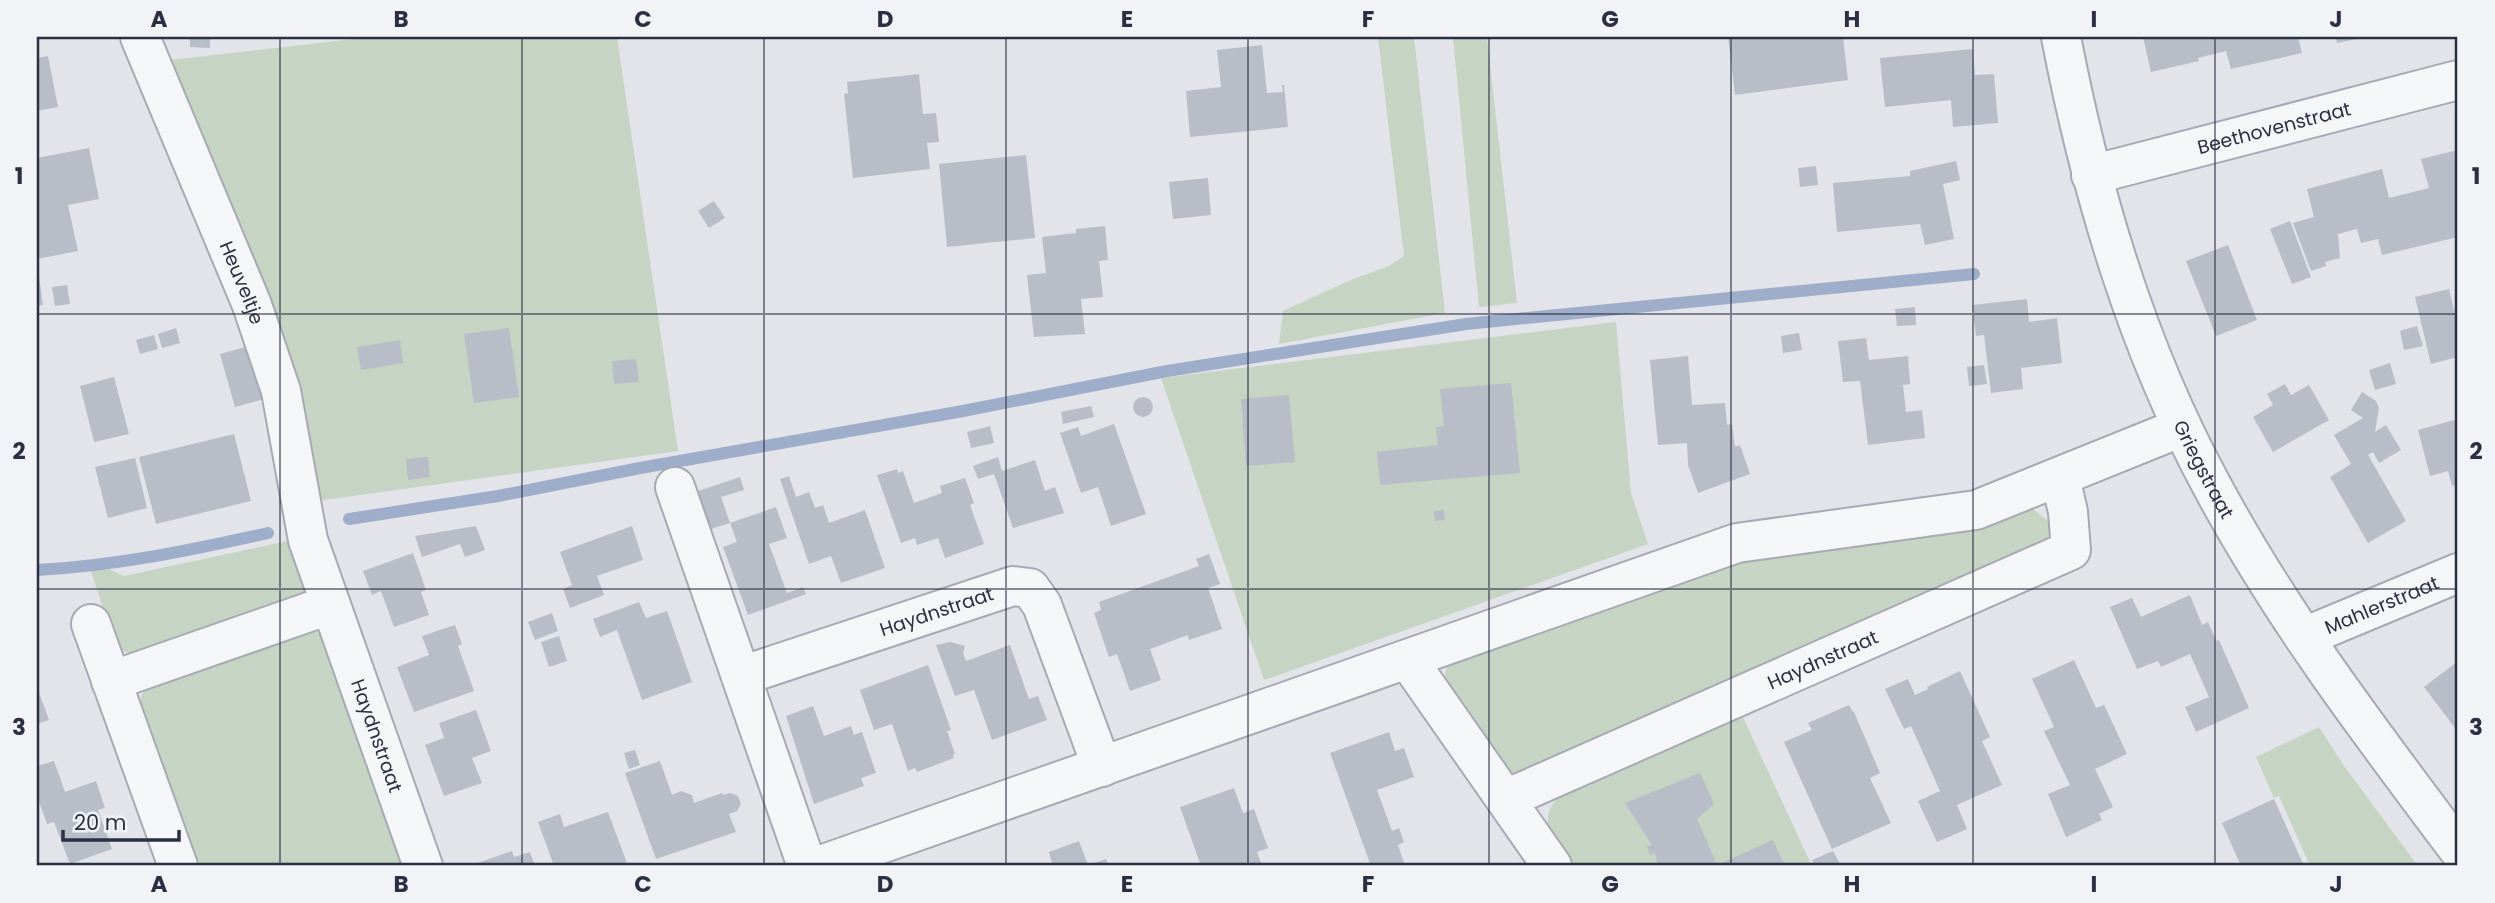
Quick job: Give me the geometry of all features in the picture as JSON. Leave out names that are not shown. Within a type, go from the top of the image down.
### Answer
[{"type":"street","name":"Heuveltje","points":[[141,37],[252,305],[281,391],[307,540]]},
{"type":"street","name":"Griegstraat","points":[[2061,37],[2091,175],[2110,241],[2146,341],[2182,427],[2239,534],[2304,637],[2458,849]]},
{"type":"street","name":"Beethovenstraat","points":[[2091,175],[2458,80]]},
{"type":"street","points":[[818,866],[1737,543],[1976,510],[2182,427]]},
{"type":"street","name":"Haydnstraat","points":[[1506,799],[2071,550],[2068,512],[2060,477]]},
{"type":"street","points":[[675,486],[807,866]]},
{"type":"street","name":"Haydnstraat","points":[[307,540],[423,866]]},
{"type":"street","name":"Mahlerstraat","points":[[2304,637],[2458,573]]},
{"type":"street","name":"Haydnstraat","points":[[741,676],[1013,586],[1030,588],[1042,605],[1102,767]]},
{"type":"street","points":[[111,681],[329,606]]},
{"type":"street","points":[[91,624],[178,866]]},
{"type":"street","points":[[1408,660],[1552,866]]},
{"type":"green space","points":[[372,37],[617,37],[678,451],[317,501],[170,60]]},
{"type":"green space","points":[[1378,37],[1414,37],[1445,313],[1279,344],[1283,311],[1353,279],[1389,266],[1404,256]]},
{"type":"green space","points":[[1453,37],[1487,37],[1517,303],[1479,307]]},
{"type":"green space","points":[[1616,322],[1631,493],[1648,544],[1264,680],[1161,378]]},
{"type":"green space","points":[[2033,509],[2049,522],[2047,542],[1514,779],[1445,691],[1445,674],[1449,662],[1732,558]]},
{"type":"green space","points":[[292,540],[307,588],[301,598],[136,655],[120,650],[114,641],[87,559],[124,576]]},
{"type":"green space","points":[[305,628],[317,632],[325,639],[407,866],[196,866],[139,705],[142,694],[151,685]]},
{"type":"green space","points":[[1741,713],[1812,866],[1574,866],[1550,832],[1548,823],[1548,814],[1560,795]]},
{"type":"green space","points":[[2319,727],[2344,766],[2418,866],[2310,866],[2279,796],[2274,798],[2256,757]]},
{"type":"building","points":[[190,37],[210,37],[210,48],[190,47]]},
{"type":"building","points":[[1728,37],[1843,37],[1848,80],[1735,95]]},
{"type":"building","points":[[2143,37],[2298,37],[2302,53],[2231,69],[2226,51],[2198,58],[2199,61],[2151,72]]},
{"type":"building","points":[[2336,37],[2361,37],[2361,38],[2337,43]]},
{"type":"building","points":[[1262,45],[1267,93],[1283,92],[1284,85],[1288,127],[1190,137],[1186,91],[1221,87],[1217,50]]},
{"type":"building","points":[[1973,49],[1975,75],[1994,74],[1998,123],[1953,127],[1951,100],[1885,107],[1880,58]]},
{"type":"building","points":[[48,56],[58,107],[37,111],[37,58]]},
{"type":"building","points":[[919,74],[923,114],[936,113],[939,142],[927,143],[930,169],[853,178],[844,94],[848,93],[847,82]]},
{"type":"building","points":[[89,148],[99,199],[68,205],[78,251],[37,259],[37,158]]},
{"type":"building","points":[[2458,150],[2458,237],[2382,255],[2378,239],[2361,243],[2357,229],[2338,234],[2340,258],[2325,262],[2326,266],[2311,271],[2293,223],[2314,217],[2307,189],[2382,169],[2389,198],[2429,188],[2421,159]]},
{"type":"building","points":[[1026,155],[1035,238],[947,247],[939,164]]},
{"type":"building","points":[[1956,161],[1960,180],[1943,184],[1954,239],[1925,245],[1920,224],[1837,232],[1833,183],[1910,176],[1910,171]]},
{"type":"building","points":[[1816,166],[1818,185],[1800,187],[1798,168]]},
{"type":"building","points":[[1208,178],[1211,215],[1173,219],[1169,182]]},
{"type":"building","points":[[714,201],[725,218],[709,228],[698,211]]},
{"type":"building","points":[[2290,221],[2311,277],[2292,284],[2270,229]]},
{"type":"building","points":[[1105,226],[1108,260],[1099,261],[1103,297],[1081,299],[1085,334],[1034,337],[1027,275],[1046,273],[1042,237]]},
{"type":"building","points":[[2228,245],[2257,320],[2216,336],[2186,261]]},
{"type":"building","points":[[37,277],[43,305],[37,306]]},
{"type":"building","points":[[67,285],[70,304],[55,306],[52,287]]},
{"type":"building","points":[[2449,289],[2458,328],[2458,357],[2431,364],[2415,297]]},
{"type":"building","points":[[2027,299],[2029,322],[2057,318],[2062,363],[2021,368],[2023,389],[1991,393],[1984,335],[1976,336],[1972,305]]},
{"type":"building","points":[[1915,307],[1916,325],[1897,326],[1895,309]]},
{"type":"building","points":[[2417,326],[2423,346],[2404,350],[2400,331]]},
{"type":"building","points":[[176,328],[180,343],[162,348],[158,334]]},
{"type":"building","points":[[509,328],[519,397],[474,403],[464,334]]},
{"type":"building","points":[[1799,333],[1802,350],[1783,353],[1781,336]]},
{"type":"building","points":[[154,335],[158,349],[140,354],[136,340]]},
{"type":"building","points":[[1866,338],[1869,360],[1908,356],[1910,384],[1903,385],[1906,412],[1922,410],[1925,438],[1868,445],[1860,381],[1843,382],[1838,341]]},
{"type":"building","points":[[400,340],[403,363],[361,370],[357,347]]},
{"type":"building","points":[[249,346],[264,399],[235,407],[220,354]]},
{"type":"building","points":[[1688,356],[1692,405],[1725,403],[1727,425],[1732,424],[1735,447],[1740,445],[1750,474],[1698,493],[1688,465],[1687,443],[1658,445],[1650,360]]},
{"type":"building","points":[[636,359],[639,382],[614,384],[612,361]]},
{"type":"building","points":[[2390,363],[2396,384],[2375,390],[2369,370]]},
{"type":"building","points":[[1984,365],[1987,384],[1969,386],[1967,367]]},
{"type":"building","points":[[114,377],[129,434],[94,442],[80,386]]},
{"type":"building","points":[[1511,383],[1520,473],[1380,485],[1377,452],[1438,445],[1436,427],[1444,426],[1440,389]]},
{"type":"building","points":[[2285,384],[2291,395],[2309,385],[2329,420],[2273,452],[2253,417],[2273,405],[2267,394]]},
{"type":"building","points":[[2362,392],[2376,401],[2379,408],[2375,432],[2386,425],[2401,450],[2379,463],[2373,452],[2368,455],[2406,521],[2368,543],[2330,477],[2351,464],[2334,435],[2363,418],[2351,410]]},
{"type":"building","points":[[1289,395],[1295,462],[1246,466],[1241,399]]},
{"type":"building","points":[[1143,397],[1150,400],[1153,407],[1150,414],[1143,417],[1136,414],[1133,407],[1136,400]]},
{"type":"building","points":[[1091,406],[1094,417],[1063,424],[1061,412]]},
{"type":"building","points":[[2458,419],[2458,485],[2452,486],[2448,471],[2430,476],[2418,430]]},
{"type":"building","points":[[1114,424],[1146,514],[1111,526],[1098,487],[1081,493],[1060,433],[1078,427],[1081,436]]},
{"type":"building","points":[[990,426],[994,443],[971,448],[967,432]]},
{"type":"building","points":[[234,434],[251,501],[156,524],[139,457]]},
{"type":"building","points":[[428,457],[430,477],[408,480],[406,459]]},
{"type":"building","points":[[998,457],[1002,471],[1035,460],[1045,491],[1055,487],[1064,513],[1013,528],[994,474],[978,479],[973,466]]},
{"type":"building","points":[[135,458],[147,508],[108,518],[95,467]]},
{"type":"building","points":[[897,469],[898,473],[903,471],[914,503],[942,493],[940,486],[965,478],[974,503],[970,505],[984,544],[945,558],[938,538],[917,545],[915,538],[901,543],[877,475]]},
{"type":"building","points":[[789,476],[796,497],[809,492],[815,508],[823,505],[829,523],[865,510],[885,568],[841,583],[831,556],[809,564],[780,479]]},
{"type":"building","points":[[740,477],[744,490],[721,497],[730,523],[705,531],[692,493]]},
{"type":"building","points":[[776,507],[787,538],[769,544],[787,593],[803,587],[806,594],[748,615],[723,547],[737,542],[730,523]]},
{"type":"building","points":[[1444,510],[1445,520],[1435,521],[1434,511]]},
{"type":"building","points":[[476,526],[485,550],[465,557],[460,544],[422,557],[415,536]]},
{"type":"building","points":[[632,526],[643,560],[597,576],[604,595],[570,608],[563,589],[572,585],[560,552]]},
{"type":"building","points":[[413,553],[426,590],[421,592],[429,615],[394,627],[381,591],[372,595],[363,571]]},
{"type":"building","points":[[1209,554],[1220,584],[1208,588],[1222,629],[1189,640],[1188,635],[1150,649],[1161,680],[1130,691],[1117,654],[1109,657],[1094,613],[1101,610],[1099,602],[1199,566],[1196,559]]},
{"type":"building","points":[[2190,595],[2202,625],[2208,622],[2216,641],[2219,640],[2249,708],[2196,732],[2185,707],[2209,697],[2190,654],[2161,667],[2158,661],[2137,669],[2110,607],[2132,598],[2141,617]]},
{"type":"building","points":[[639,602],[646,618],[667,611],[692,682],[642,700],[617,630],[600,637],[593,619]]},
{"type":"building","points":[[552,613],[558,631],[535,640],[528,622]]},
{"type":"building","points":[[455,625],[462,644],[458,646],[474,691],[414,712],[397,667],[429,655],[422,636]]},
{"type":"building","points":[[559,636],[567,661],[549,667],[541,642]]},
{"type":"building","points":[[950,642],[965,646],[963,653],[966,661],[1010,645],[1029,699],[1038,696],[1047,720],[992,740],[974,690],[955,696],[936,645]]},
{"type":"building","points":[[2074,660],[2096,708],[2104,705],[2127,754],[2095,769],[2113,807],[2099,814],[2102,820],[2066,837],[2048,794],[2070,785],[2044,731],[2054,727],[2032,679]]},
{"type":"building","points":[[2458,661],[2458,732],[2424,687]]},
{"type":"building","points":[[928,665],[951,730],[947,731],[955,754],[954,758],[917,772],[915,768],[908,771],[892,724],[874,730],[860,690]]},
{"type":"building","points":[[1960,671],[1990,737],[1982,741],[2002,785],[1957,805],[1967,829],[1937,842],[1918,801],[1940,791],[1911,726],[1904,729],[1885,689],[1908,679],[1915,695]]},
{"type":"building","points":[[37,687],[49,720],[37,724]]},
{"type":"building","points":[[1849,705],[1880,773],[1870,778],[1891,823],[1832,849],[1784,742],[1812,730],[1808,723]]},
{"type":"building","points":[[813,706],[824,736],[851,726],[854,735],[862,732],[876,773],[861,778],[864,786],[814,804],[786,716]]},
{"type":"building","points":[[476,710],[491,751],[472,758],[482,783],[444,796],[425,745],[444,738],[439,723]]},
{"type":"building","points":[[1389,732],[1395,751],[1404,748],[1414,777],[1377,790],[1392,831],[1399,828],[1404,842],[1398,845],[1405,866],[1371,866],[1330,753]]},
{"type":"building","points":[[635,750],[640,765],[629,769],[624,753]]},
{"type":"building","points":[[54,761],[65,792],[96,781],[105,808],[98,810],[112,849],[70,864],[54,822],[47,824],[37,796],[37,766]]},
{"type":"building","points":[[660,761],[672,795],[681,791],[692,795],[694,803],[722,793],[738,796],[741,804],[737,811],[729,814],[736,832],[656,859],[625,773]]},
{"type":"building","points":[[1700,773],[1714,804],[1697,819],[1717,865],[1773,840],[1785,866],[1658,866],[1655,853],[1650,855],[1647,847],[1652,845],[1625,803]]},
{"type":"building","points":[[1234,788],[1243,813],[1254,809],[1268,848],[1257,852],[1262,866],[1201,866],[1180,807]]},
{"type":"building","points":[[2274,799],[2304,866],[2241,866],[2222,823]]},
{"type":"building","points":[[608,812],[628,866],[554,866],[538,822],[560,814],[564,827]]},
{"type":"building","points":[[1079,841],[1088,865],[1106,859],[1109,866],[1053,866],[1049,852]]},
{"type":"building","points":[[512,851],[514,857],[530,852],[535,866],[469,866]]},
{"type":"building","points":[[1833,851],[1841,866],[1815,866],[1812,860]]},
{"type":"waterway","points":[[349,519],[498,496],[1167,371],[1466,324],[1974,274]]},
{"type":"waterway","points":[[37,570],[124,561],[268,533]]}]
